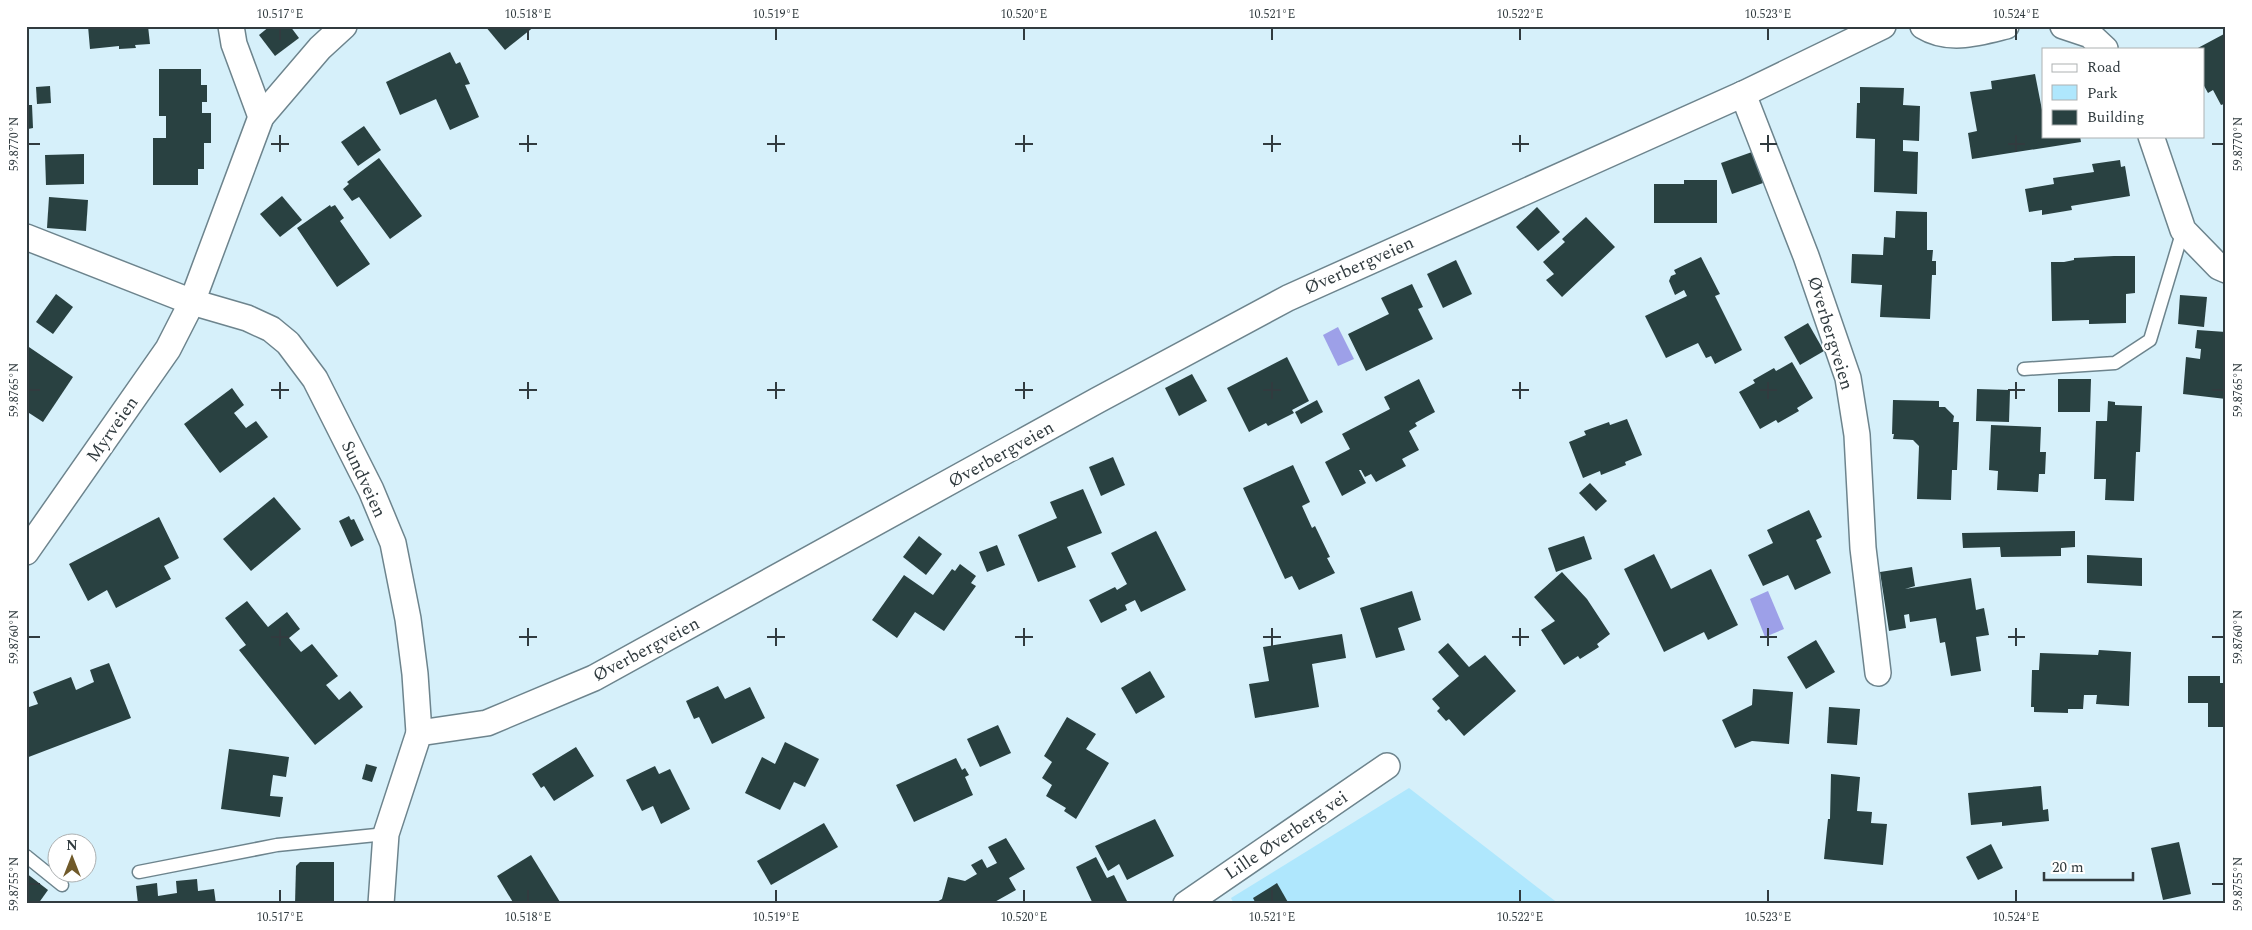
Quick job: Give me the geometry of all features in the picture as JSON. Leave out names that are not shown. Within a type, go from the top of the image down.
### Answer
[{"type":"street","points":[[231,26],[234,44],[261,117]]},
{"type":"street","points":[[192,302],[261,117],[320,48],[344,26]]},
{"type":"street","name":"Øverbergveien","points":[[419,733],[487,723],[594,678],[1089,404],[1288,298],[1743,94],[1883,26]]},
{"type":"street","points":[[1923,26],[1934,33],[1967,36],[2006,26]]},
{"type":"street","points":[[2063,26],[2090,35],[2104,48]]},
{"type":"street","name":"Øverbergveien","points":[[1743,94],[1806,256],[1848,378],[1857,435],[1863,548],[1878,673]]},
{"type":"street","points":[[2152,138],[2184,230],[2219,267],[2226,270]]},
{"type":"street","name":"Sundveien","points":[[26,237],[192,302],[247,318],[271,329],[288,343],[315,379],[371,490],[392,544],[408,619],[415,674],[419,733]]},
{"type":"street","name":"Myrveien","points":[[26,552],[168,348],[192,302]]},
{"type":"street","points":[[381,904],[386,834],[419,733]]},
{"type":"street","name":"Lille Øverberg vei","points":[[1186,904],[1387,766]]},
{"type":"lane","points":[[2024,369],[2116,363],[2150,340],[2184,230]]},
{"type":"lane","points":[[139,872],[277,845],[386,834]]},
{"type":"lane","points":[[26,856],[62,885]]},
{"type":"green space","points":[[1409,788],[1559,904],[1234,904],[1231,898]]},
{"type":"water","points":[[1338,327],[1354,359],[1338,366],[1323,335]]},
{"type":"water","points":[[1768,591],[1784,629],[1765,637],[1750,599]]},
{"type":"building","points":[[88,26],[148,26],[150,44],[135,45],[136,48],[119,49],[119,46],[90,49]]},
{"type":"building","points":[[270,26],[290,26],[299,38],[275,56],[259,35]]},
{"type":"building","points":[[485,26],[535,26],[505,50]]},
{"type":"building","points":[[2224,34],[2226,36],[2226,107],[2224,104],[2221,105],[2213,90],[2208,93],[2204,86],[2204,48],[2198,48]]},
{"type":"building","points":[[450,52],[456,64],[460,62],[470,84],[465,85],[479,117],[450,130],[436,99],[400,115],[386,82]]},
{"type":"building","points":[[159,69],[201,69],[201,85],[207,85],[207,102],[202,102],[202,113],[211,113],[211,143],[204,143],[204,169],[198,169],[198,185],[153,185],[153,138],[166,138],[166,116],[159,116]]},
{"type":"building","points":[[2035,74],[2042,110],[2042,138],[2080,138],[2081,142],[1972,159],[1968,133],[1977,131],[1970,92],[1992,89],[1991,81]]},
{"type":"building","points":[[50,86],[51,103],[37,104],[36,87]]},
{"type":"building","points":[[1860,87],[1904,88],[1903,105],[1920,106],[1919,141],[1903,140],[1903,151],[1918,152],[1917,194],[1874,192],[1875,139],[1856,138],[1857,103],[1860,103]]},
{"type":"building","points":[[26,100],[28,105],[32,105],[33,128],[28,129],[29,144],[26,144]]},
{"type":"building","points":[[364,126],[381,150],[358,166],[341,142]]},
{"type":"building","points":[[1752,152],[1763,183],[1732,194],[1721,163]]},
{"type":"building","points":[[84,154],[84,184],[46,185],[45,155]]},
{"type":"building","points":[[379,158],[422,216],[390,239],[359,197],[352,201],[343,189],[349,184],[347,182]]},
{"type":"building","points":[[2120,160],[2121,167],[2125,166],[2130,196],[2071,206],[2072,210],[2042,215],[2042,210],[2029,212],[2025,189],[2054,184],[2053,178],[2094,172],[2092,164]]},
{"type":"building","points":[[1684,180],[1717,180],[1717,223],[1654,223],[1654,184],[1684,184]]},
{"type":"building","points":[[282,196],[302,220],[280,237],[260,214]]},
{"type":"building","points":[[49,197],[88,200],[86,231],[47,228]]},
{"type":"building","points":[[330,205],[331,207],[335,205],[344,218],[340,221],[370,264],[337,287],[297,228]]},
{"type":"building","points":[[1537,207],[1560,232],[1538,251],[1516,227]]},
{"type":"building","points":[[1896,211],[1927,212],[1927,250],[1933,250],[1932,261],[1936,261],[1936,275],[1932,275],[1930,319],[1880,317],[1882,285],[1851,283],[1852,254],[1883,255],[1884,237],[1895,238]]},
{"type":"building","points":[[1586,217],[1615,247],[1562,297],[1546,280],[1554,274],[1543,262],[1565,242],[1562,239]]},
{"type":"building","points":[[2135,256],[2135,293],[2126,294],[2126,323],[2089,324],[2089,320],[2052,321],[2051,262],[2064,262],[2074,260],[2074,258]]},
{"type":"building","points":[[1701,257],[1720,294],[1715,296],[1742,350],[1715,364],[1711,356],[1706,358],[1698,343],[1666,358],[1645,316],[1687,296],[1684,290],[1675,295],[1669,281],[1671,276],[1676,274],[1674,270]]},
{"type":"building","points":[[1456,260],[1472,294],[1443,308],[1427,274]]},
{"type":"building","points":[[1412,284],[1423,307],[1418,309],[1433,339],[1366,371],[1348,334],[1389,314],[1381,298]]},
{"type":"building","points":[[56,294],[73,307],[53,334],[36,322]]},
{"type":"building","points":[[2180,295],[2207,297],[2204,327],[2178,324]]},
{"type":"building","points":[[1808,323],[1824,351],[1800,365],[1784,337]]},
{"type":"building","points":[[2197,330],[2226,332],[2226,399],[2183,394],[2186,357],[2200,359],[2201,349],[2195,348]]},
{"type":"building","points":[[26,345],[73,377],[43,422],[26,411]]},
{"type":"building","points":[[1287,357],[1309,401],[1292,410],[1294,413],[1268,426],[1266,423],[1249,432],[1227,388]]},
{"type":"building","points":[[1792,362],[1813,398],[1797,408],[1799,411],[1778,423],[1776,420],[1760,429],[1739,392],[1755,383],[1753,380],[1774,368],[1776,371]]},
{"type":"building","points":[[1192,374],[1207,401],[1179,416],[1165,388]]},
{"type":"building","points":[[1419,379],[1435,412],[1415,423],[1417,426],[1409,431],[1419,450],[1402,459],[1406,466],[1376,482],[1371,474],[1365,477],[1361,470],[1359,470],[1366,483],[1342,496],[1325,462],[1350,449],[1342,434],[1390,409],[1384,397]]},
{"type":"building","points":[[2058,379],[2091,379],[2090,412],[2058,412]]},
{"type":"building","points":[[232,388],[244,405],[234,413],[246,428],[256,421],[268,437],[220,473],[184,424]]},
{"type":"building","points":[[1977,389],[2010,390],[2009,422],[1976,421]]},
{"type":"building","points":[[1317,400],[1323,412],[1301,424],[1295,412]]},
{"type":"building","points":[[1893,400],[1939,401],[1939,407],[1945,407],[1954,416],[1953,422],[1959,422],[1957,470],[1952,470],[1951,500],[1917,499],[1919,446],[1913,440],[1893,439]]},
{"type":"building","points":[[2108,401],[2115,402],[2115,405],[2142,406],[2140,452],[2136,452],[2134,501],[2105,500],[2106,479],[2094,479],[2096,421],[2107,421]]},
{"type":"building","points":[[1627,419],[1642,455],[1625,462],[1626,465],[1601,475],[1600,471],[1583,478],[1569,442],[1586,435],[1584,431],[1609,422],[1610,425]]},
{"type":"building","points":[[1991,425],[2041,427],[2040,452],[2046,452],[2045,474],[2039,474],[2038,492],[1997,490],[1998,471],[1989,470]]},
{"type":"building","points":[[1113,457],[1125,485],[1101,496],[1089,467]]},
{"type":"building","points":[[1293,465],[1310,502],[1302,506],[1312,528],[1315,526],[1330,557],[1327,558],[1335,573],[1299,590],[1292,576],[1285,579],[1243,488]]},
{"type":"building","points":[[1590,483],[1607,501],[1596,511],[1579,493]]},
{"type":"building","points":[[1083,489],[1102,533],[1067,547],[1076,567],[1038,582],[1018,535],[1057,518],[1050,502]]},
{"type":"building","points":[[274,497],[301,529],[251,571],[223,539]]},
{"type":"building","points":[[1809,510],[1822,537],[1816,540],[1831,573],[1795,590],[1788,575],[1763,586],[1748,555],[1773,543],[1767,530]]},
{"type":"building","points":[[349,516],[351,520],[354,519],[364,540],[351,547],[339,521]]},
{"type":"building","points":[[159,517],[179,558],[164,566],[171,579],[116,608],[107,590],[88,601],[69,564]]},
{"type":"building","points":[[1156,531],[1186,590],[1141,612],[1135,600],[1125,605],[1127,610],[1101,623],[1089,600],[1115,587],[1117,590],[1127,584],[1111,553]]},
{"type":"building","points":[[2075,531],[2075,547],[2061,548],[2061,556],[2001,557],[2000,547],[1963,548],[1962,533]]},
{"type":"building","points":[[919,536],[942,554],[926,575],[903,557]]},
{"type":"building","points":[[1584,536],[1592,559],[1556,572],[1548,548]]},
{"type":"building","points":[[997,545],[1005,565],[987,572],[979,552]]},
{"type":"building","points":[[1654,554],[1671,589],[1711,569],[1738,625],[1708,640],[1704,632],[1664,652],[1624,569]]},
{"type":"building","points":[[2087,555],[2142,558],[2142,586],[2087,583]]},
{"type":"building","points":[[960,564],[976,576],[971,583],[976,586],[944,631],[915,612],[897,638],[872,620],[904,575],[933,595],[952,569],[955,571]]},
{"type":"building","points":[[1912,567],[1915,586],[1905,589],[1971,578],[1976,610],[1984,608],[1989,635],[1976,637],[1981,671],[1951,676],[1945,642],[1940,643],[1936,618],[1910,622],[1909,614],[1904,615],[1906,628],[1889,631],[1880,572]]},
{"type":"building","points":[[1562,572],[1587,599],[1610,634],[1597,644],[1599,647],[1580,659],[1578,656],[1564,665],[1541,630],[1555,621],[1534,597]]},
{"type":"building","points":[[1412,591],[1421,620],[1398,628],[1405,650],[1376,658],[1360,608]]},
{"type":"building","points":[[247,601],[268,627],[287,612],[300,629],[289,638],[301,652],[312,644],[338,676],[326,685],[339,700],[350,691],[363,707],[315,745],[239,650],[246,645],[225,618]]},
{"type":"building","points":[[1342,634],[1346,658],[1312,664],[1319,707],[1255,718],[1249,684],[1269,681],[1263,647]]},
{"type":"building","points":[[1816,640],[1835,672],[1806,689],[1787,657]]},
{"type":"building","points":[[1448,643],[1469,667],[1485,655],[1516,691],[1464,736],[1449,719],[1446,721],[1437,711],[1440,708],[1432,699],[1459,676],[1438,652]]},
{"type":"building","points":[[2099,650],[2131,652],[2129,706],[2096,704],[2097,695],[2084,695],[2083,709],[2068,709],[2068,713],[2034,712],[2034,707],[2031,707],[2032,670],[2039,670],[2040,653],[2098,655]]},
{"type":"building","points":[[109,663],[131,718],[26,758],[26,708],[38,704],[33,692],[71,677],[76,690],[94,682],[90,670]]},
{"type":"building","points":[[1150,671],[1165,697],[1136,714],[1121,688]]},
{"type":"building","points":[[2188,676],[2220,676],[2220,683],[2226,683],[2226,727],[2208,727],[2208,703],[2188,703]]},
{"type":"building","points":[[718,686],[725,699],[750,687],[765,718],[712,744],[699,717],[694,719],[686,701]]},
{"type":"building","points":[[1753,689],[1793,692],[1789,744],[1752,741],[1735,748],[1722,720],[1752,705]]},
{"type":"building","points":[[1829,707],[1860,709],[1857,745],[1827,743]]},
{"type":"building","points":[[1067,717],[1096,734],[1086,749],[1109,763],[1076,819],[1064,811],[1066,808],[1046,796],[1052,785],[1042,778],[1052,762],[1044,756]]},
{"type":"building","points":[[998,725],[1011,753],[980,767],[967,739]]},
{"type":"building","points":[[785,742],[819,759],[805,787],[794,782],[780,810],[745,793],[762,757],[775,764]]},
{"type":"building","points":[[576,747],[594,776],[554,801],[544,786],[541,788],[532,774]]},
{"type":"building","points":[[229,749],[289,757],[286,777],[273,775],[270,796],[283,797],[280,817],[221,809]]},
{"type":"building","points":[[956,758],[962,770],[965,768],[969,775],[965,777],[973,795],[914,822],[896,785]]},
{"type":"building","points":[[366,764],[377,767],[372,782],[362,779]]},
{"type":"building","points":[[655,766],[659,774],[670,769],[690,809],[661,824],[653,806],[642,811],[626,780]]},
{"type":"building","points":[[1831,774],[1860,777],[1857,811],[1872,812],[1871,823],[1887,824],[1883,865],[1824,859],[1828,819],[1830,819]]},
{"type":"building","points":[[2041,786],[2043,810],[2048,809],[2049,821],[2002,826],[2002,822],[1971,825],[1968,793]]},
{"type":"building","points":[[1155,819],[1174,856],[1127,880],[1119,864],[1108,871],[1095,846]]},
{"type":"building","points":[[824,823],[838,847],[771,885],[757,861]]},
{"type":"building","points":[[1006,838],[1025,869],[1009,878],[1016,890],[991,904],[933,904],[942,899],[948,877],[965,881],[977,874],[971,865],[982,859],[987,868],[997,863],[988,847]]},
{"type":"building","points":[[2179,842],[2191,894],[2163,900],[2151,848]]},
{"type":"building","points":[[1991,844],[2003,868],[1978,880],[1966,857]]},
{"type":"building","points":[[531,855],[560,902],[558,904],[514,904],[497,876]]},
{"type":"building","points":[[1096,857],[1107,878],[1114,875],[1127,901],[1121,904],[1093,904],[1076,867]]},
{"type":"building","points":[[300,862],[334,862],[334,904],[295,904],[296,866]]},
{"type":"building","points":[[26,873],[48,890],[38,904],[26,904]]},
{"type":"building","points":[[197,879],[198,891],[214,889],[216,904],[138,904],[136,886],[157,883],[158,896],[177,893],[176,881]]},
{"type":"building","points":[[1277,883],[1289,904],[1256,904],[1253,898]]}]
